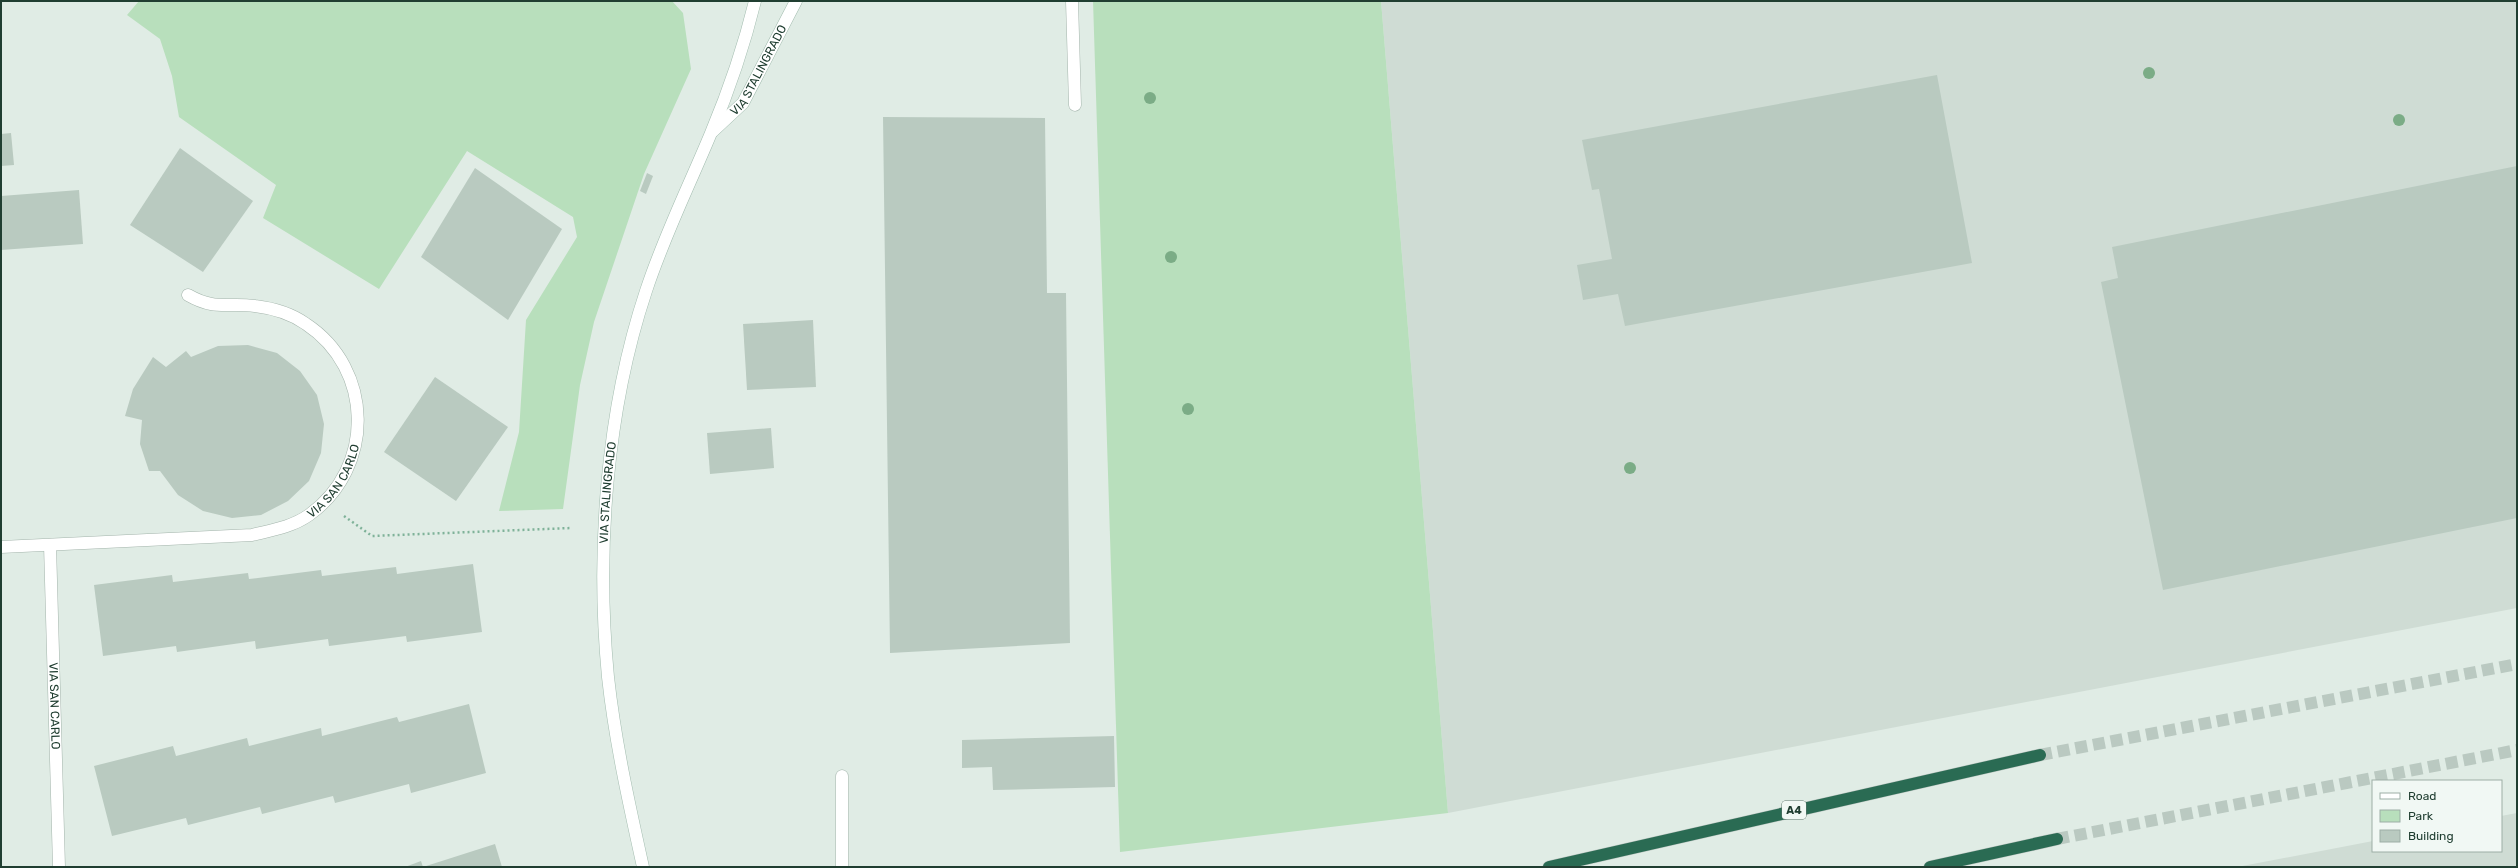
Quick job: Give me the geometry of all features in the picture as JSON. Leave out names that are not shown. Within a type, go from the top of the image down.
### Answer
[{"type":"highway","name":"A4","points":[[1549,867],[2040,755]]},
{"type":"highway","points":[[1930,867],[2057,840]]},
{"type":"main road","name":"VIA STALINGRADO","points":[[643,867],[620,761],[608,677],[602,570],[606,489],[623,379],[646,291],[675,215],[712,132],[744,45],[755,1]]},
{"type":"main road","name":"VIA STALINGRADO","points":[[712,132],[743,103],[796,1]]},
{"type":"main road","points":[[1072,1],[1075,105]]},
{"type":"main road","name":"VIA SAN CARLO","points":[[1,547],[252,535],[288,526],[308,516],[325,502],[342,481],[353,457],[359,436],[359,411],[355,389],[345,364],[321,335],[305,323],[285,313],[255,306],[216,306],[200,302],[188,295]]},
{"type":"main road","name":"VIA SAN CARLO","points":[[50,545],[59,867]]},
{"type":"main road","points":[[842,776],[842,867]]},
{"type":"path","points":[[325,502],[372,536],[571,528]]},
{"type":"shaded area","points":[[1381,1],[2517,1],[2517,608],[1448,813]]},
{"type":"shaded area","points":[[2517,813],[2517,867],[2237,867],[2372,841],[2372,852],[2502,852],[2502,816]]},
{"type":"green space","points":[[139,1],[672,1],[683,13],[691,69],[644,174],[594,322],[580,385],[563,509],[499,511],[519,432],[526,320],[577,237],[573,217],[467,151],[379,289],[263,218],[276,185],[179,117],[172,76],[160,39],[127,15]]},
{"type":"green space","points":[[1093,1],[1381,1],[1448,813],[1120,852]]},
{"type":"building","points":[[1937,75],[1972,263],[1625,326],[1618,294],[1583,300],[1577,265],[1612,259],[1599,189],[1592,190],[1582,140]]},
{"type":"building","points":[[883,117],[1045,118],[1047,293],[1066,293],[1070,643],[890,653]]},
{"type":"building","points":[[11,133],[14,165],[1,166],[1,134]]},
{"type":"building","points":[[180,148],[253,201],[203,272],[130,225]]},
{"type":"building","points":[[2517,166],[2517,518],[2163,590],[2101,282],[2118,278],[2112,247]]},
{"type":"building","points":[[475,168],[562,229],[508,320],[421,257]]},
{"type":"building","points":[[647,173],[653,176],[646,194],[640,191]]},
{"type":"building","points":[[79,190],[83,244],[1,250],[1,196]]},
{"type":"building","points":[[813,320],[816,387],[747,390],[743,324]]},
{"type":"building","points":[[248,345],[277,353],[300,371],[317,395],[324,424],[321,453],[309,481],[288,501],[261,515],[232,518],[203,511],[178,495],[160,471],[149,471],[140,444],[142,420],[125,416],[133,389],[153,357],[166,367],[186,351],[191,357],[218,346]]},
{"type":"building","points":[[435,377],[508,427],[456,501],[384,452]]},
{"type":"building","points":[[771,428],[774,468],[710,474],[707,433]]},
{"type":"building","points":[[473,564],[482,632],[407,642],[406,636],[329,646],[328,639],[256,649],[255,641],[177,652],[176,646],[103,656],[94,585],[172,575],[173,582],[248,573],[249,579],[321,570],[322,576],[396,567],[397,574]]},
{"type":"building","points":[[469,704],[486,773],[411,793],[409,784],[335,803],[333,796],[262,814],[260,807],[188,825],[186,818],[112,836],[94,766],[173,746],[176,756],[247,738],[249,746],[321,728],[322,736],[397,717],[399,722]]},
{"type":"building","points":[[1114,736],[1115,787],[993,790],[992,767],[962,768],[962,740]]},
{"type":"building","points":[[495,844],[502,867],[423,867]]},
{"type":"building","points":[[421,861],[423,867],[405,867]]},
{"type":"tunnel","points":[[2040,755],[2517,664]]},
{"type":"tunnel","points":[[2057,839],[2517,750]]}]
